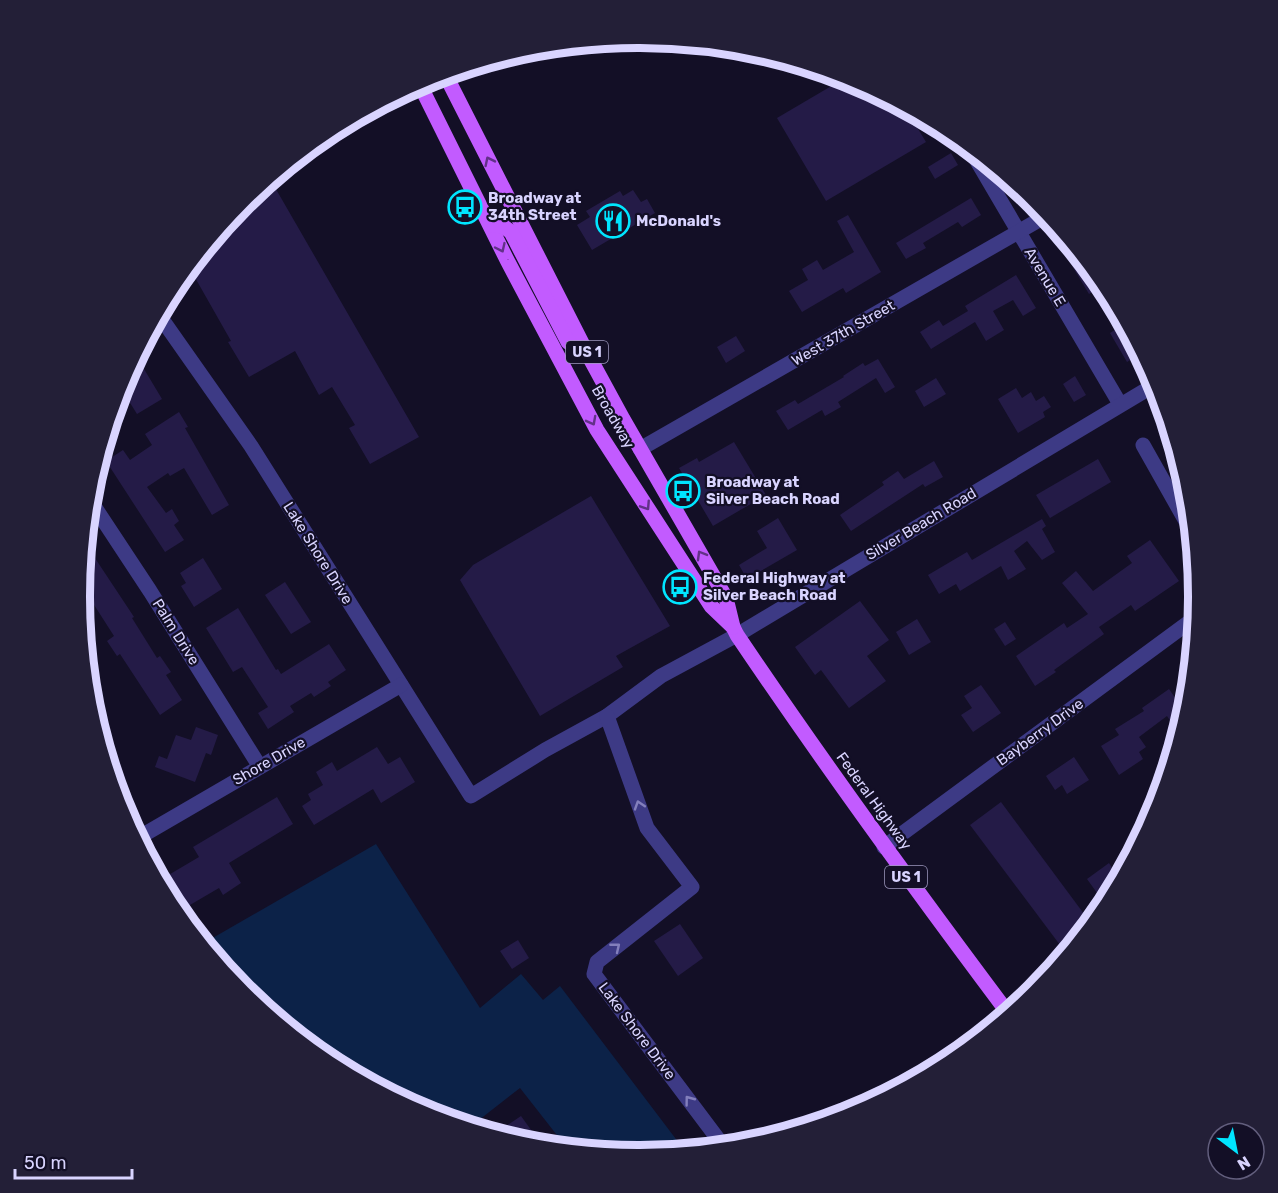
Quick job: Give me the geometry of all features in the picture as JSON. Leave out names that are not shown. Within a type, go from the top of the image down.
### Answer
[{"type":"main road","name":"Broadway","points":[[449,82],[586,351],[726,598],[735,631]]},
{"type":"main road","name":"Broadway","points":[[424,92],[597,430],[711,606],[735,631]]},
{"type":"main road","points":[[490,225],[503,226],[510,232],[568,342],[578,350],[586,351]]},
{"type":"main road","name":"Federal Highway","points":[[735,631],[790,715],[884,847],[1003,1007]]},
{"type":"street","name":"Avenue E","points":[[981,168],[1120,404]]},
{"type":"street","name":"West 37th Street","points":[[640,449],[1038,221]]},
{"type":"street","name":"Lake Shore Drive","points":[[164,322],[251,446],[471,796]]},
{"type":"street","name":"Silver Beach Road","points":[[471,796],[545,750],[607,716],[661,676],[735,631],[1147,389]]},
{"type":"street","points":[[1143,445],[1181,512]]},
{"type":"street","name":"Palm Drive","points":[[97,511],[260,766]]},
{"type":"street","name":"Bayberry Drive","points":[[884,847],[1186,624]]},
{"type":"street","name":"Shore Drive","points":[[145,834],[401,685]]},
{"type":"street","name":"Lake Shore Drive","points":[[607,716],[647,828],[692,886],[597,962],[594,974],[718,1139]]},
{"type":"water","points":[[376,844],[480,1008],[521,974],[543,1000],[560,986],[679,1144],[603,1144],[560,1139],[520,1088],[478,1121],[429,1103],[365,1072],[305,1032],[251,984],[211,939]]},
{"type":"building","points":[[834,84],[913,121],[926,142],[826,201],[777,118]]},
{"type":"building","points":[[951,153],[958,165],[935,179],[928,167]]},
{"type":"building","points":[[274,186],[419,437],[370,464],[349,428],[355,425],[332,387],[319,395],[295,351],[249,377],[228,342],[231,341],[194,276],[227,235]]},
{"type":"building","name":"McDonald's","points":[[633,190],[641,202],[647,199],[655,213],[592,250],[577,225],[590,217],[586,211],[620,191],[623,196]]},
{"type":"building","points":[[971,198],[981,215],[962,227],[958,222],[923,243],[926,248],[906,259],[896,243]]},
{"type":"building","points":[[848,215],[881,272],[846,293],[843,288],[802,312],[789,291],[808,280],[802,269],[817,260],[823,270],[854,252],[837,221]]},
{"type":"building","points":[[1061,247],[1094,291],[1089,294]]},
{"type":"building","points":[[1016,275],[1036,308],[1023,316],[1013,300],[993,311],[1004,330],[986,341],[975,322],[931,349],[920,332],[939,320],[943,326],[968,311],[965,306]]},
{"type":"building","points":[[1117,328],[1133,358],[1127,362],[1110,333]]},
{"type":"building","points":[[736,336],[745,351],[726,363],[717,347]]},
{"type":"building","points":[[878,359],[895,387],[885,393],[876,378],[838,402],[841,407],[825,416],[822,410],[788,430],[776,411],[795,400],[798,404],[863,363],[865,366]]},
{"type":"building","points":[[142,365],[162,399],[137,414],[128,399]]},
{"type":"building","points":[[1075,376],[1086,395],[1074,402],[1063,384]]},
{"type":"building","points":[[936,378],[946,394],[924,407],[915,391]]},
{"type":"building","points":[[1016,388],[1022,398],[1031,392],[1036,401],[1044,396],[1051,407],[1043,412],[1045,417],[1018,433],[998,399]]},
{"type":"building","points":[[179,412],[188,427],[185,428],[229,505],[212,515],[184,468],[170,476],[168,473],[147,487],[166,513],[172,509],[179,521],[174,525],[184,540],[165,552],[107,463],[108,460],[123,450],[130,460],[152,445],[145,434]]},
{"type":"building","points":[[734,442],[766,495],[713,526],[679,468],[697,458],[699,462]]},
{"type":"building","points":[[1098,459],[1111,482],[1050,518],[1036,495]]},
{"type":"building","points":[[934,461],[943,477],[925,487],[923,484],[851,531],[840,515],[884,485],[882,482],[898,471],[904,479]]},
{"type":"building","points":[[591,496],[670,626],[616,656],[623,667],[540,716],[460,580],[473,565]]},
{"type":"building","points":[[778,518],[797,550],[747,579],[739,565],[767,548],[757,531]]},
{"type":"building","points":[[1042,519],[1046,526],[1042,529],[1055,552],[1042,560],[1027,541],[1014,551],[1026,569],[1008,580],[1001,566],[960,591],[956,584],[939,594],[928,575],[967,552],[972,560]]},
{"type":"building","points":[[1150,540],[1179,581],[1135,611],[1131,605],[1099,627],[1104,634],[1035,686],[1016,656],[1064,623],[1067,628],[1088,614],[1062,583],[1076,571],[1093,591],[1132,563],[1127,556]]},
{"type":"building","points":[[93,554],[134,617],[132,618],[157,658],[160,656],[171,672],[166,675],[182,700],[160,715],[120,654],[117,656],[107,641],[114,636],[90,599]]},
{"type":"building","points":[[203,558],[222,589],[194,607],[181,586],[186,583],[180,573]]},
{"type":"building","points":[[285,582],[311,622],[291,634],[265,595]]},
{"type":"building","points":[[860,601],[889,640],[867,656],[886,681],[849,708],[821,670],[815,675],[795,647]]},
{"type":"building","points":[[238,608],[276,670],[278,669],[281,674],[329,644],[346,670],[328,682],[331,686],[314,697],[311,693],[290,706],[294,712],[268,729],[258,713],[268,707],[242,667],[233,672],[206,628]]},
{"type":"building","points":[[917,619],[931,642],[909,655],[896,632]]},
{"type":"building","points":[[1005,622],[1016,639],[1005,646],[994,629]]},
{"type":"building","points":[[981,685],[1001,713],[973,732],[961,715],[972,708],[964,696]]},
{"type":"building","points":[[1169,689],[1177,701],[1172,724],[1167,716],[1139,737],[1146,747],[1139,752],[1143,759],[1119,775],[1101,746],[1119,735],[1115,729],[1144,711],[1142,708]]},
{"type":"building","points":[[196,727],[218,735],[211,755],[206,753],[195,782],[155,767],[159,756],[167,759],[176,735],[191,740]]},
{"type":"building","points":[[377,747],[388,764],[400,757],[415,782],[381,803],[373,789],[314,825],[302,806],[311,800],[308,794],[323,785],[316,772],[332,762],[337,771]]},
{"type":"building","points":[[1074,757],[1089,780],[1067,794],[1062,785],[1055,790],[1046,776]]},
{"type":"building","points":[[277,797],[293,824],[229,863],[241,883],[223,895],[219,888],[187,907],[167,876],[199,857],[193,847]]},
{"type":"building","points":[[1001,802],[1085,915],[1065,942],[1060,945],[970,825]]},
{"type":"building","points":[[1109,863],[1112,868],[1118,864],[1099,895],[1087,879]]},
{"type":"building","points":[[680,924],[703,958],[678,976],[654,941]]},
{"type":"building","points":[[518,940],[529,958],[512,969],[500,951]]},
{"type":"building","points":[[521,1116],[534,1134],[532,1134],[504,1128]]},
{"type":"place","name":"Broadway at 34th Street","points":[[465,207]]},
{"type":"place","name":"McDonald's","points":[[613,221]]},
{"type":"place","name":"Broadway at Silver Beach Road","points":[[683,491]]},
{"type":"place","name":"Federal Highway at Silver Beach Road","points":[[680,587]]}]
